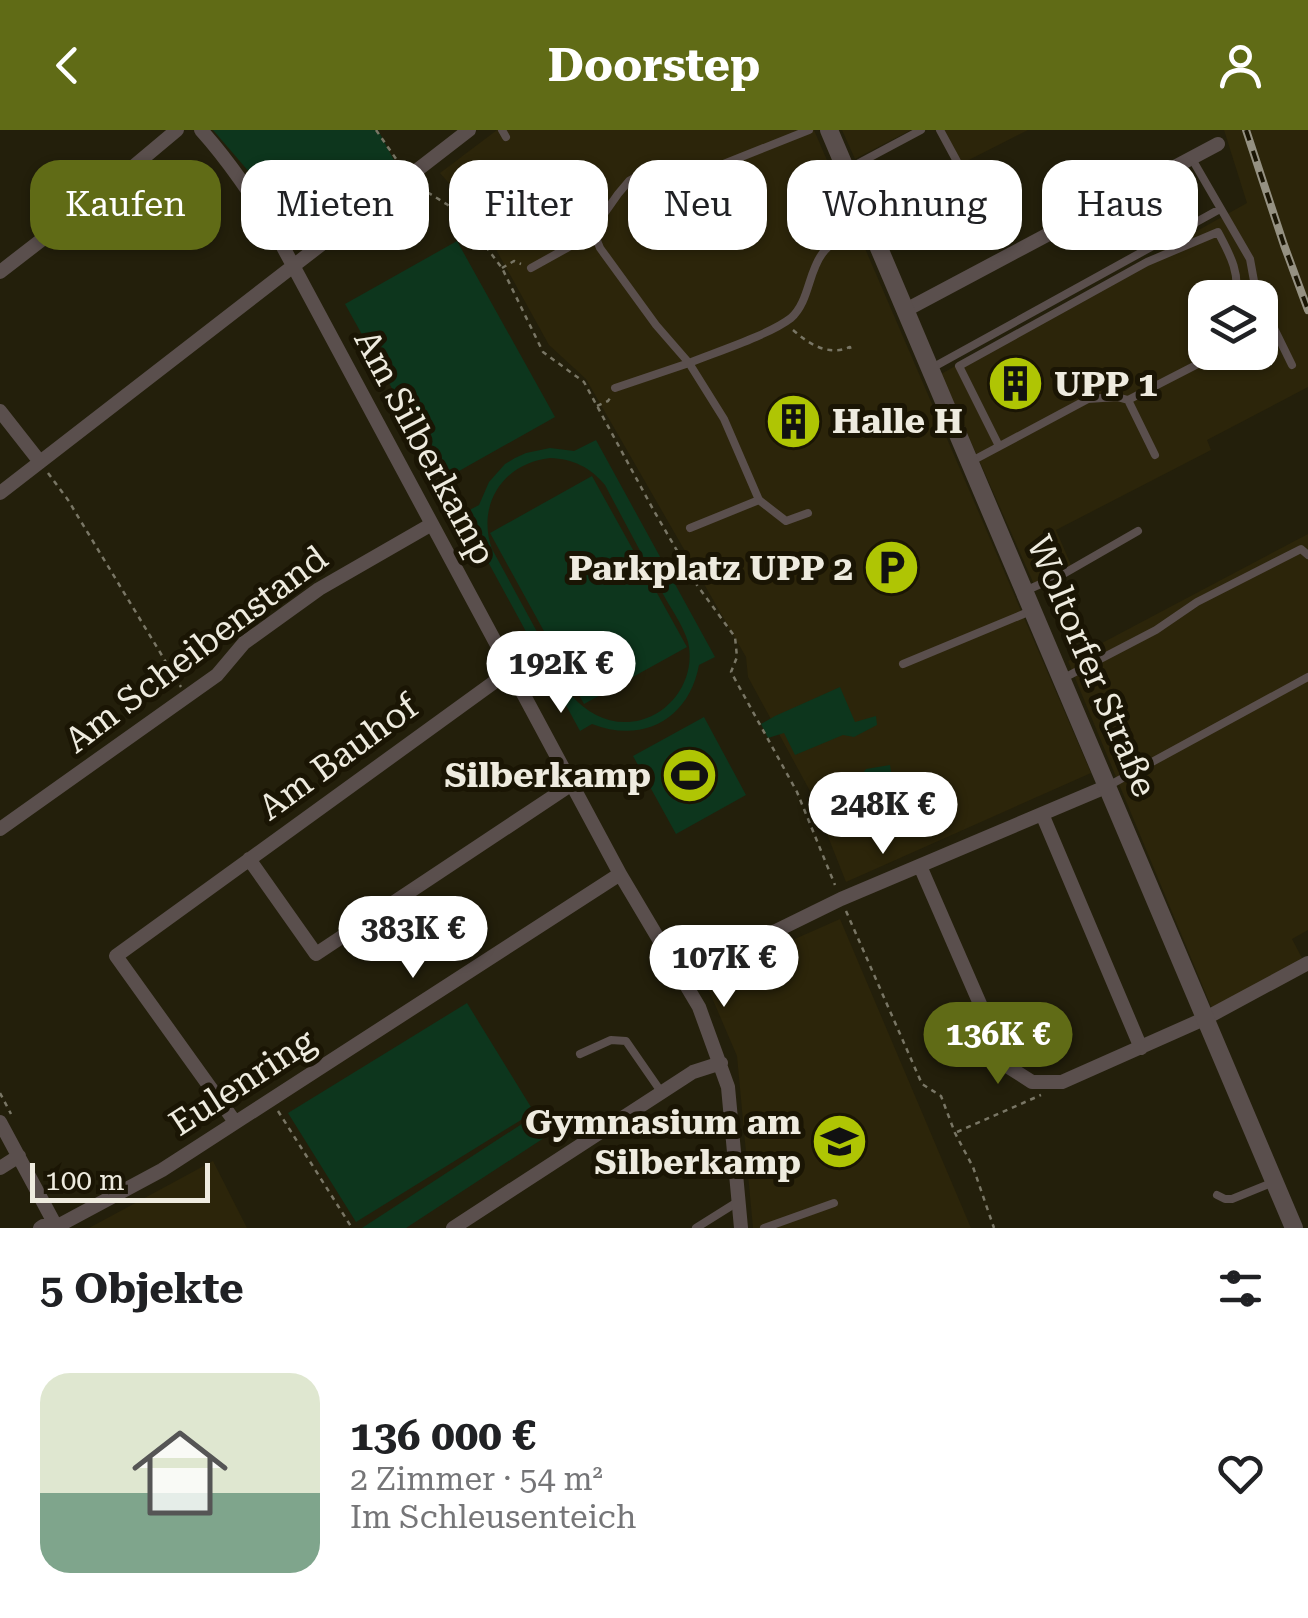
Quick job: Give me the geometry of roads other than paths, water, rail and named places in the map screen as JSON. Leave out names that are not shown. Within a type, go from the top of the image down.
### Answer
[{"type":"street","points":[[0,272],[177,130]]},
{"type":"street","name":"Am Silberkamp","points":[[200,130],[246,186],[294,266],[620,874],[699,1008],[730,1098],[741,1228]]},
{"type":"street","points":[[0,494],[469,130]]},
{"type":"street","name":"Woltorfer Straße","points":[[829,130],[842,160]]},
{"type":"street","points":[[904,311],[1218,144]]},
{"type":"street","name":"Woltorfer Straße","points":[[879,250],[1294,1228]]},
{"type":"street","points":[[0,411],[40,462]]},
{"type":"street","name":"Am Scheibenstand","points":[[0,829],[187,697],[216,675],[244,643],[319,590],[432,524]]},
{"type":"street","name":"Am Bauhof","points":[[236,1122],[116,956],[511,670]]},
{"type":"street","name":"Am Bauhof","points":[[248,859],[316,954],[572,784]]},
{"type":"street","points":[[682,977],[841,899],[1108,786]]},
{"type":"street","points":[[1042,814],[1140,1048]]},
{"type":"street","points":[[920,866],[1007,1066],[1032,1082],[1062,1082],[1206,1018],[1308,963]]},
{"type":"street","name":"Eulenring","points":[[40,1228],[56,1228],[162,1170],[620,874]]},
{"type":"street","points":[[453,1228],[693,1072],[721,1064]]},
{"type":"street","points":[[0,1122],[56,1228]]},
{"type":"street","points":[[0,1168],[20,1156]]},
{"type":"lane","points":[[608,209],[629,182],[652,168],[712,169],[809,130]]},
{"type":"lane","points":[[865,160],[921,130]]},
{"type":"lane","points":[[940,130],[956,160]]},
{"type":"lane","points":[[1192,159],[1250,260],[1254,280]]},
{"type":"lane","points":[[930,370],[1220,209]]},
{"type":"lane","points":[[999,446],[959,366],[1147,262],[1218,232],[1237,280]]},
{"type":"lane","points":[[532,268],[564,250]]},
{"type":"lane","points":[[601,250],[656,325],[689,362],[724,419],[759,500],[786,520],[808,513]]},
{"type":"lane","points":[[615,388],[742,342],[784,322],[801,304],[826,250]]},
{"type":"lane","points":[[1278,336],[1292,365]]},
{"type":"lane","points":[[970,462],[1088,399],[1128,400],[1188,370]]},
{"type":"lane","points":[[1128,400],[1154,454]]},
{"type":"lane","points":[[690,528],[759,500]]},
{"type":"lane","points":[[1025,591],[1138,531]]},
{"type":"lane","points":[[1062,679],[1156,630],[1196,602],[1302,549],[1308,555]]},
{"type":"lane","points":[[903,664],[1033,610]]},
{"type":"lane","points":[[1108,786],[1308,677]]},
{"type":"lane","points":[[580,1054],[611,1040],[626,1041],[662,1093]]},
{"type":"lane","points":[[1217,1195],[1232,1199],[1274,1182]]},
{"type":"lane","points":[[696,1228],[739,1201]]},
{"type":"lane","points":[[764,1228],[834,1204]]},
{"type":"railway","points":[[1246,130],[1308,310]]},
{"type":"place","name":"UPP 1","points":[[1015,384]]},
{"type":"place","name":"Halle H","points":[[793,421]]},
{"type":"place","name":"Parkplatz UPP 2","points":[[892,568]]},
{"type":"place","name":"Silberkamp","points":[[690,775]]},
{"type":"place","name":"Gymnasium am Silberkamp","points":[[840,1142]]}]
